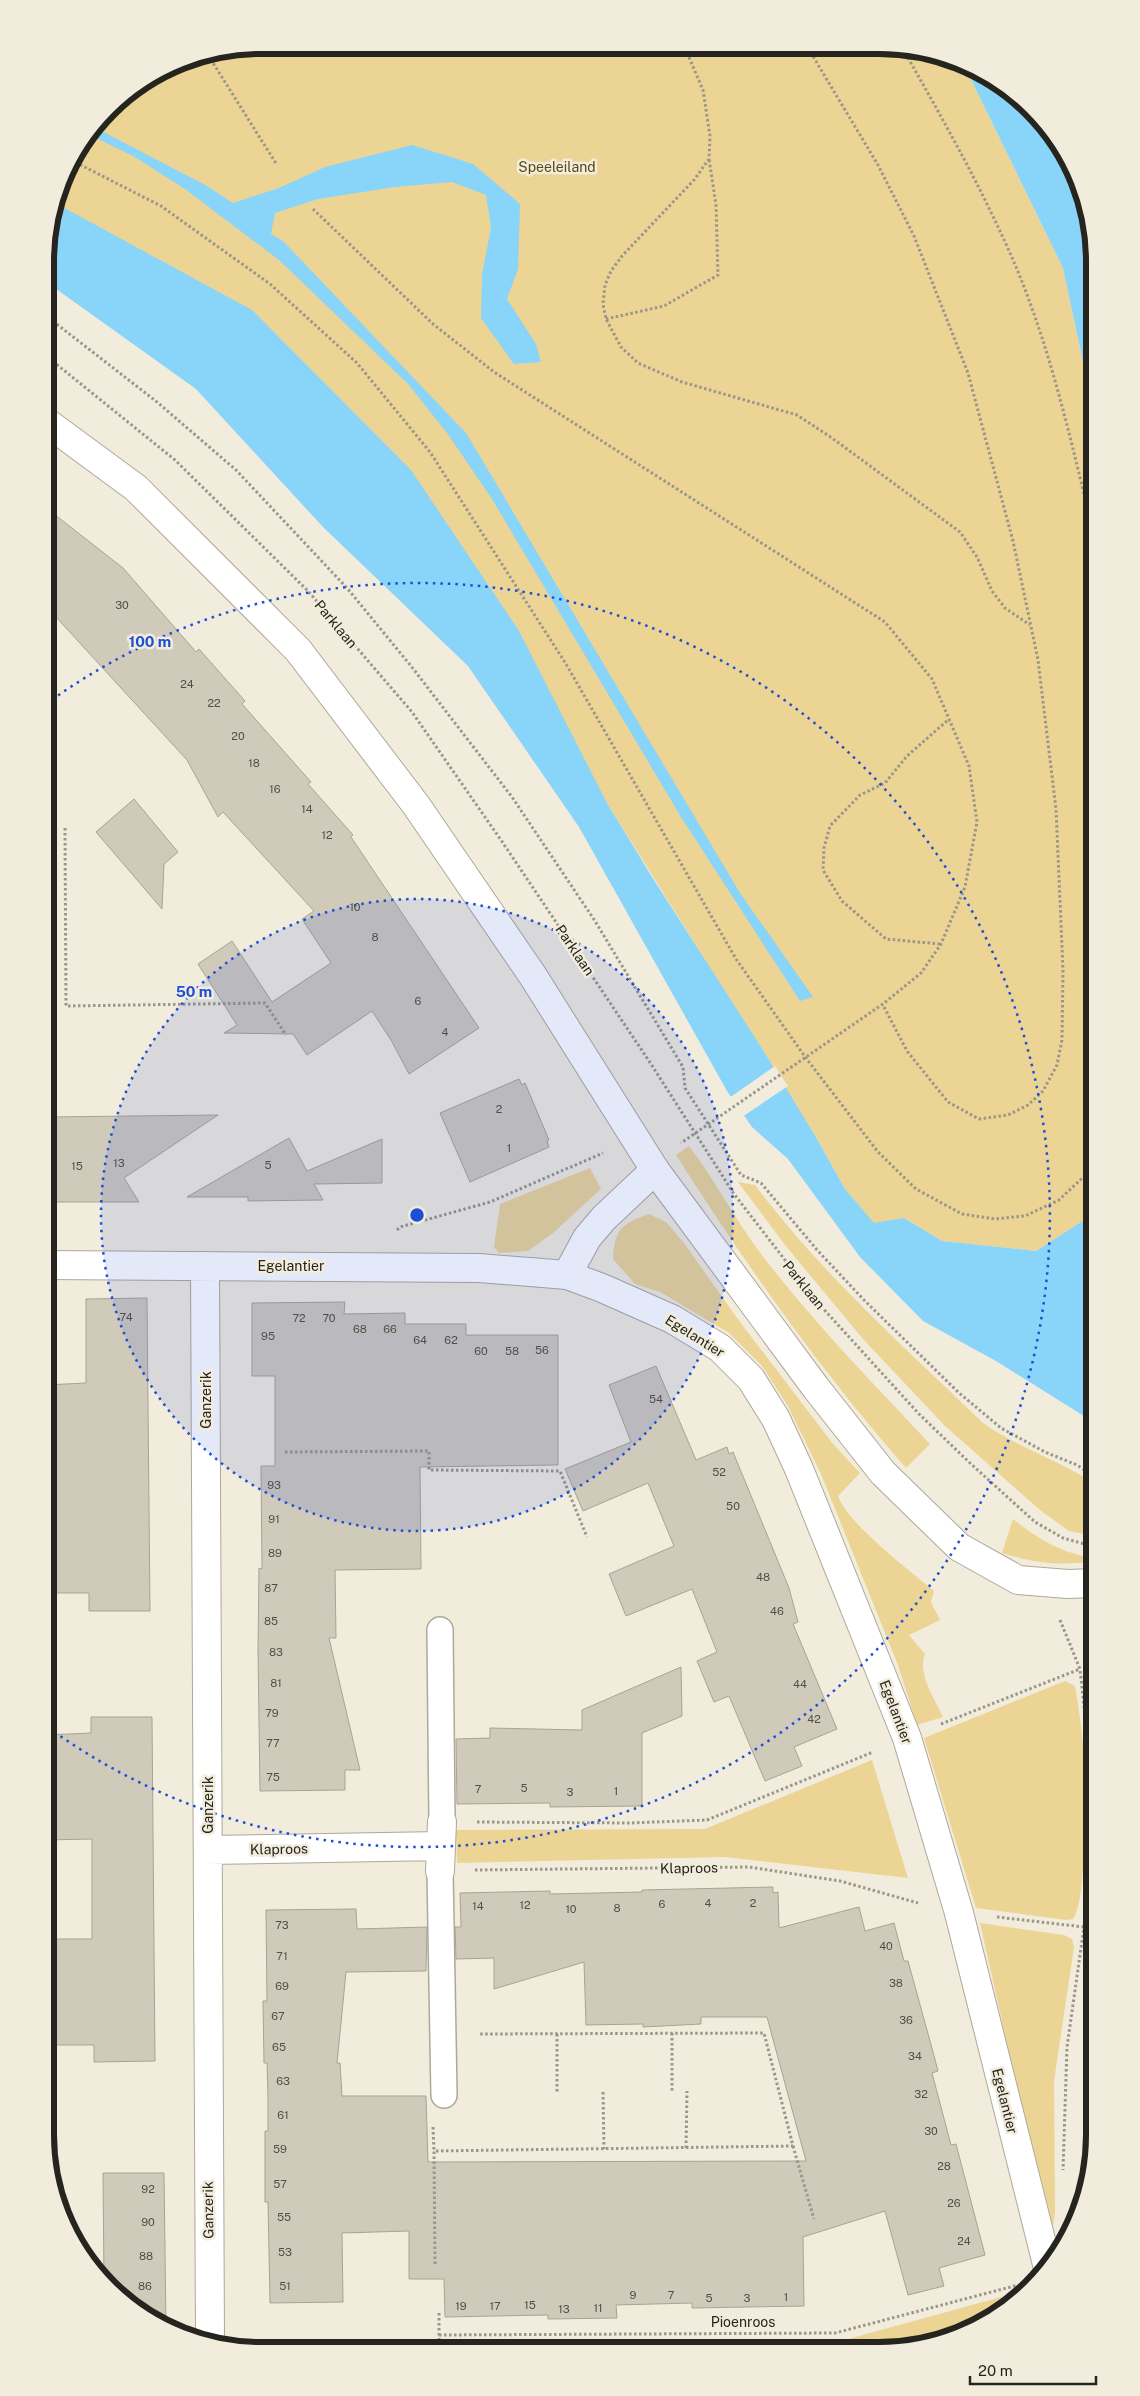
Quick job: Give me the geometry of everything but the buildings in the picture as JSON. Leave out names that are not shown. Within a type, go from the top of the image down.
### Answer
[{"type":"street","points":[[54,427],[136,488],[298,650],[416,804],[533,976],[655,1170],[810,1381],[883,1473],[959,1547],[1018,1580],[1068,1584],[1086,1583]]},
{"type":"street","points":[[567,1275],[588,1238],[604,1218],[655,1170]]},
{"type":"street","name":"Egelantier","points":[[54,1264],[479,1268],[567,1275],[602,1288],[672,1319],[720,1348],[751,1379],[776,1419],[799,1469],[907,1738],[959,1913],[1046,2258]]},
{"type":"street","name":"Ganzerik","points":[[205,1266],[208,1850],[207,2123],[210,2336]]},
{"type":"street","name":"Klaproos","points":[[208,1850],[441,1846]]},
{"type":"lane","points":[[440,1630],[444,2095]]},
{"type":"path","points":[[606,319],[664,306],[718,276],[716,205],[709,159],[710,136],[703,90],[688,54]]},
{"type":"path","points":[[812,54],[878,165],[914,236],[968,373],[1013,541],[1038,660],[1056,809],[1063,970],[1062,1040],[1057,1064],[1042,1091],[1028,1105],[1008,1115],[979,1119],[948,1102],[907,1051],[883,1004]]},
{"type":"path","points":[[907,56],[964,159],[1011,255],[1040,335],[1071,440],[1086,502]]},
{"type":"path","points":[[211,60],[277,165]]},
{"type":"path","points":[[709,159],[694,180],[622,256],[611,271],[605,285],[603,304],[606,319],[621,347],[638,363],[682,382],[797,415],[960,532],[977,558],[992,591],[1004,608],[1030,626]]},
{"type":"path","points":[[78,163],[161,206],[270,284],[357,363],[430,452],[566,664],[736,959],[806,1058],[878,1152],[916,1190],[962,1214],[995,1219],[1025,1216],[1059,1200],[1086,1174]]},
{"type":"path","points":[[313,209],[433,324],[494,372],[885,622],[932,679],[969,766],[977,822],[965,887],[941,944],[921,973],[883,1004],[786,1073],[696,1133]]},
{"type":"path","points":[[54,321],[157,402],[236,470],[347,588],[411,666],[512,797],[595,921],[684,1067],[685,1088],[741,1175],[761,1183],[818,1251],[864,1300],[958,1392],[1001,1428],[1045,1452],[1077,1465],[1086,1471]]},
{"type":"path","name":"Parklaan","points":[[54,362],[175,460],[308,591],[412,712],[509,851],[696,1133],[734,1194],[819,1304],[919,1414],[1035,1522],[1063,1538],[1086,1544]]},
{"type":"path","points":[[941,944],[886,939],[842,901],[823,870],[824,848],[830,826],[860,795],[885,783],[907,756],[948,720]]},
{"type":"path","points":[[65,828],[66,1006],[265,1003],[286,1035]]},
{"type":"path","points":[[362,1267],[400,1227],[490,1202],[586,1162],[635,1137]]},
{"type":"path","points":[[285,1452],[429,1450],[429,1470],[560,1471],[587,1536]]},
{"type":"path","points":[[1068,1584],[1057,1613],[1080,1669],[1086,1725]]},
{"type":"path","points":[[441,1846],[628,1823],[707,1820],[1080,1669]]},
{"type":"path","name":"Klaproos","points":[[441,1846],[749,1867],[840,1881],[959,1913],[1084,1927]]},
{"type":"path","points":[[1063,2174],[1067,2047],[1086,1901]]},
{"type":"path","points":[[443,2035],[764,2033],[814,2219]]},
{"type":"path","points":[[557,2034],[558,2093]]},
{"type":"path","points":[[672,2034],[672,2091]]},
{"type":"path","points":[[686,2148],[687,2091]]},
{"type":"path","points":[[603,2092],[604,2149]]},
{"type":"path","points":[[435,2264],[434,2151],[793,2146]]},
{"type":"path","name":"Pioenroos","points":[[439,2335],[835,2333],[1021,2284]]},
{"type":"path","points":[[439,2313],[439,2342]]},
{"type":"green space","name":"Speeleiland","points":[[247,54],[893,54],[933,61],[968,74],[1063,268],[1086,376],[1086,1219],[1036,1251],[942,1241],[904,1218],[874,1224],[845,1189],[817,1139],[607,803],[94,226],[61,206],[69,181],[81,157],[96,135],[124,105],[157,81],[181,69],[220,58]]},
{"type":"green space","points":[[689,1146],[752,1241],[781,1279],[843,1351],[930,1444],[906,1468],[814,1355],[729,1237],[676,1155]]},
{"type":"green space","points":[[590,1168],[601,1189],[553,1233],[528,1251],[499,1253],[494,1247],[500,1204]]},
{"type":"green space","points":[[738,1182],[755,1185],[807,1249],[835,1279],[983,1423],[1010,1440],[1086,1478],[1086,1534],[1069,1531],[1040,1510],[945,1426],[863,1339],[785,1245]]},
{"type":"green space","points":[[649,1214],[666,1222],[684,1243],[737,1318],[833,1444],[860,1473],[838,1496],[844,1507],[866,1533],[934,1591],[931,1602],[940,1620],[909,1635],[925,1654],[923,1670],[925,1678],[943,1717],[917,1725],[898,1665],[821,1474],[788,1406],[762,1366],[729,1333],[660,1292],[635,1284],[613,1259],[616,1241],[621,1229],[632,1221]]},
{"type":"green space","points":[[1013,1519],[1051,1544],[1071,1553],[1086,1556],[1086,1562],[1048,1563],[1002,1553]]},
{"type":"green space","points":[[1065,1681],[1075,1686],[1084,1755],[1083,1867],[1078,1908],[1073,1919],[1067,1920],[976,1908],[924,1738]]},
{"type":"green space","points":[[872,1760],[908,1878],[725,1857],[457,1863],[456,1830],[705,1829]]},
{"type":"green space","points":[[980,1923],[1064,1935],[1072,1939],[1074,1947],[1054,2081],[1055,2212],[1053,2226],[1009,2052]]},
{"type":"green space","points":[[1012,2294],[983,2315],[959,2327],[920,2338],[893,2342],[715,2342],[841,2341]]},
{"type":"water","points":[[968,74],[1005,96],[1026,114],[1059,157],[1071,181],[1082,220],[1086,247],[1086,376],[1063,268]]},
{"type":"water","points":[[100,130],[207,186],[233,203],[279,188],[325,167],[412,145],[473,164],[520,204],[518,269],[507,299],[536,344],[541,362],[514,364],[481,318],[482,274],[491,228],[486,195],[452,182],[395,187],[318,199],[275,213],[271,234],[284,242],[466,433],[740,893],[813,997],[800,1001],[681,817],[492,499],[447,433],[408,384],[279,260],[185,189],[133,156],[95,137]]},
{"type":"water","points":[[61,206],[252,310],[411,470],[519,631],[607,803],[652,877],[763,1050],[845,1189],[874,1223],[904,1218],[942,1241],[1036,1251],[1086,1219],[1086,1417],[996,1361],[923,1321],[860,1257],[788,1159],[752,1127],[727,1091],[579,827],[468,666],[323,527],[196,389],[54,287],[54,247]]},
{"type":"pier","points":[[775,1066],[788,1086],[742,1117],[729,1098]]}]
